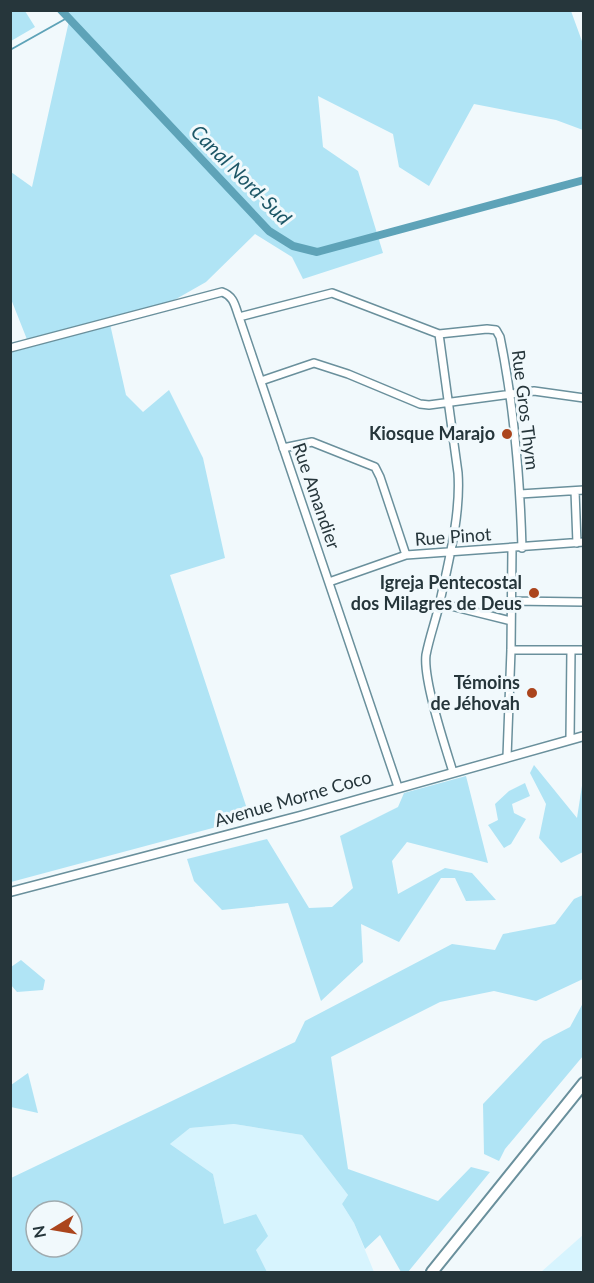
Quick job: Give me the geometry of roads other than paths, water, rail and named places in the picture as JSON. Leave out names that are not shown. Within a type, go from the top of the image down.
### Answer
[{"type":"main road","points":[[432,1272],[584,1083]]},
{"type":"street","name":"Rue Amandier","points":[[10,348],[222,292],[228,294],[233,300],[239,317],[398,787]]},
{"type":"street","name":"Rue Gros Thym","points":[[239,317],[332,293],[439,334],[496,330],[500,337],[511,395],[520,494],[522,548]]},
{"type":"street","points":[[439,334],[460,496],[426,657],[427,674],[453,772]]},
{"type":"street","points":[[261,381],[314,363],[348,374],[420,404],[534,391],[584,398]]},
{"type":"street","points":[[283,448],[312,442],[375,467],[406,555]]},
{"type":"street","points":[[520,494],[579,491],[580,543]]},
{"type":"street","name":"Rue Pinot","points":[[329,582],[406,555],[580,543]]},
{"type":"street","points":[[507,756],[512,548]]},
{"type":"street","points":[[512,602],[584,602]]},
{"type":"street","points":[[439,603],[511,621]]},
{"type":"street","points":[[511,650],[584,651]]},
{"type":"street","points":[[570,739],[571,650]]},
{"type":"street","name":"Avenue Morne Coco","points":[[10,892],[300,816],[584,736]]},
{"type":"waterway","name":"Canal Nord-Sud","points":[[61,10],[269,231],[293,246],[317,252],[584,180]]},
{"type":"waterway","points":[[10,50],[67,18]]},
{"type":"place","name":"Kiosque Marajo","points":[[507,434]]},
{"type":"place","name":"Igreja Pentecostal dos Milagres de Deus","points":[[534,593]]},
{"type":"place","name":"Témoins de Jéhovah","points":[[532,693]]}]
